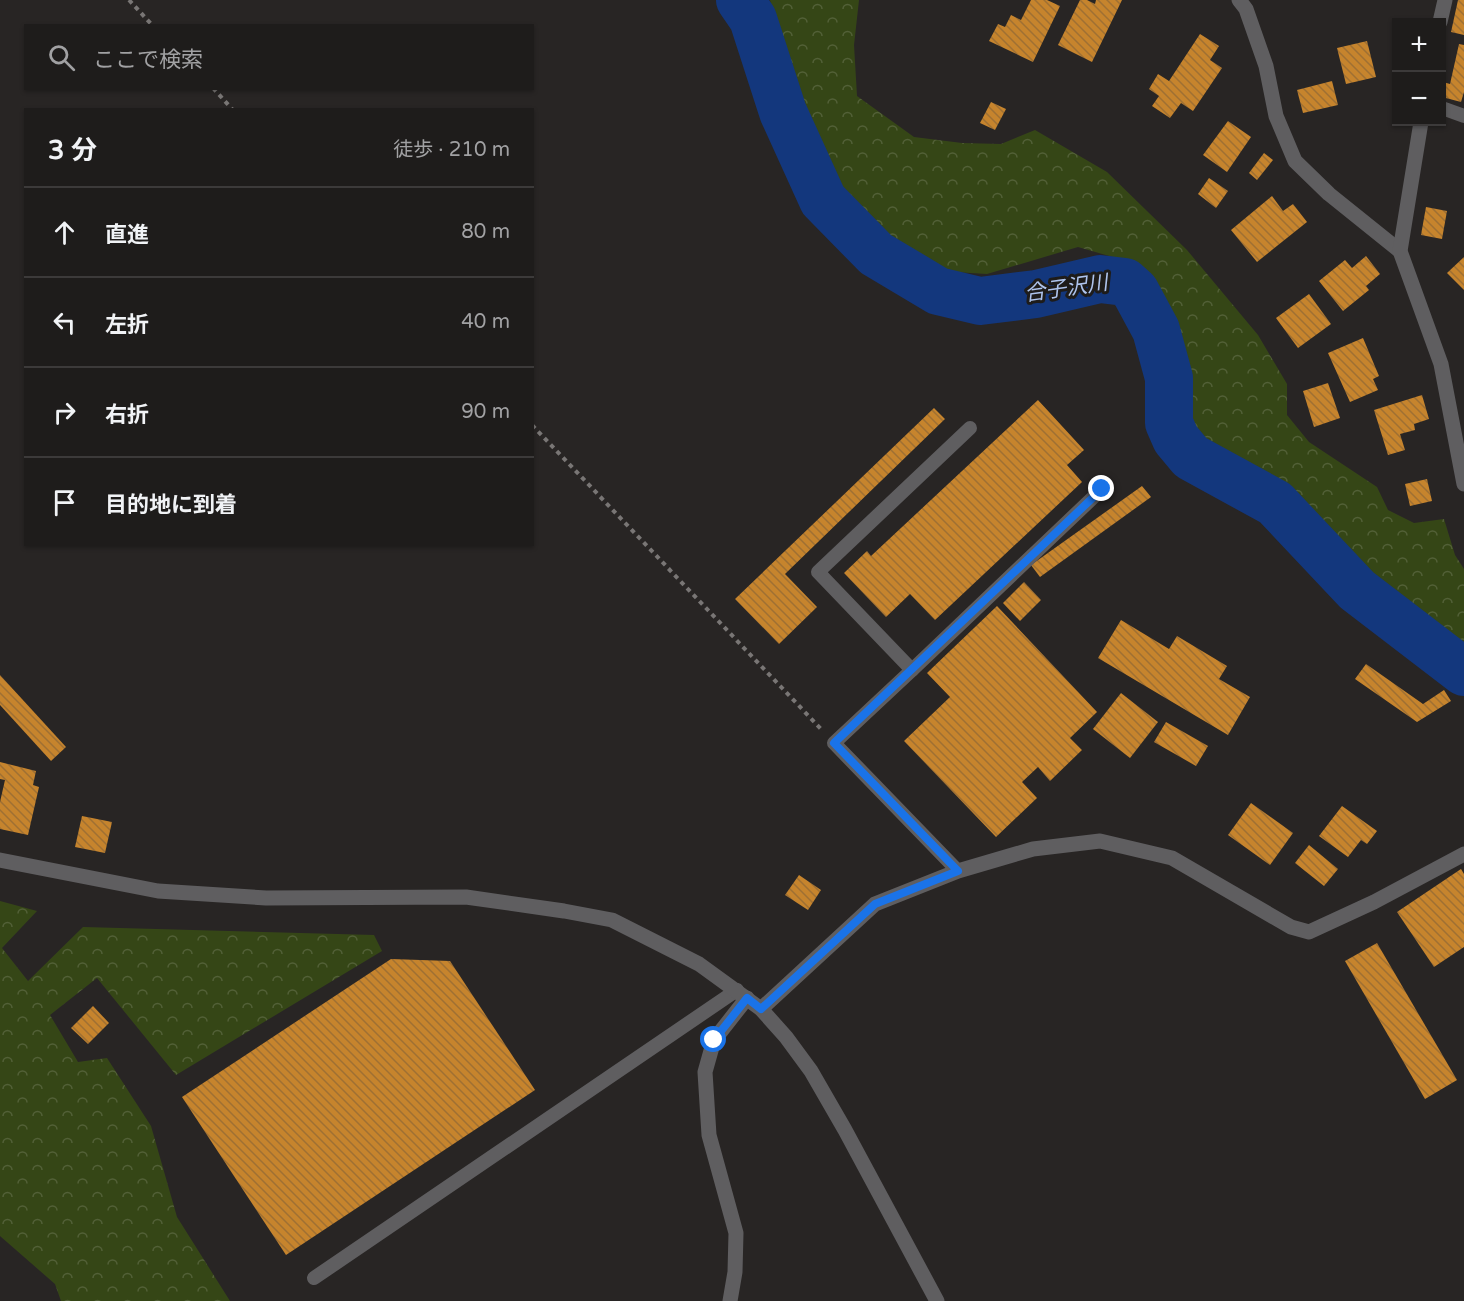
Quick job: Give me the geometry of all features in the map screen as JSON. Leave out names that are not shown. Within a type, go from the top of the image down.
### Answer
[{"type":"street","points":[[1239,0],[1246,9],[1266,66],[1276,116],[1295,161],[1329,194],[1400,251]]},
{"type":"street","points":[[1441,18],[1445,0]]},
{"type":"street","points":[[1419,126],[1400,251],[1441,364],[1464,484]]},
{"type":"street","points":[[761,1009],[875,904],[958,871],[1034,849],[1100,841],[1172,858],[1291,927],[1309,932],[1374,902],[1464,854]]},
{"type":"street","points":[[0,860],[158,891],[266,898],[466,897],[612,920],[699,964],[761,1009],[786,1037],[811,1071],[845,1130],[937,1301]]},
{"type":"street","points":[[730,1301],[735,1272],[736,1233],[709,1135],[705,1072],[714,1040],[742,994]]},
{"type":"lane","points":[[1446,109],[1464,116]]},
{"type":"lane","points":[[912,670],[818,572],[970,428]]},
{"type":"lane","points":[[958,871],[834,743],[1102,489]]},
{"type":"lane","points":[[314,1278],[742,994]]},
{"type":"path","points":[[129,0],[151,24]]},
{"type":"path","points":[[215,90],[231,108]]},
{"type":"path","points":[[534,427],[834,743]]},
{"type":"green space","points":[[770,0],[859,0],[854,45],[857,96],[914,137],[962,143],[1001,144],[1035,130],[1107,172],[1187,250],[1258,335],[1287,384],[1287,415],[1309,442],[1377,487],[1388,510],[1414,523],[1444,519],[1455,555],[1464,569],[1464,651],[1348,562],[1259,484],[1204,460],[1178,418],[1181,381],[1177,332],[1137,264],[1078,247],[987,274],[939,271],[896,244],[831,183],[796,116]]},
{"type":"green space","points":[[0,901],[37,911],[2,948],[28,981],[83,927],[374,935],[382,951],[176,1075],[97,978],[50,1015],[78,1062],[107,1058],[151,1126],[177,1217],[230,1301],[61,1301],[55,1284],[0,1236]]},
{"type":"building","points":[[1031,0],[1047,0],[1060,6],[1033,62],[989,41],[998,24],[1005,27],[1011,15],[1021,20]]},
{"type":"building","points":[[1080,0],[1087,0],[1095,4],[1096,0],[1122,0],[1092,62],[1058,45]]},
{"type":"building","points":[[1458,0],[1464,0],[1464,35],[1451,32]]},
{"type":"building","points":[[1200,34],[1219,46],[1210,60],[1222,68],[1193,111],[1181,103],[1170,118],[1152,106],[1159,96],[1149,89],[1158,74],[1169,81]]},
{"type":"building","points":[[1367,41],[1376,77],[1346,84],[1337,48]]},
{"type":"building","points":[[1459,44],[1464,45],[1464,92],[1461,102],[1446,98],[1446,83],[1450,84]]},
{"type":"building","points":[[1332,81],[1338,105],[1303,113],[1297,90]]},
{"type":"building","points":[[991,102],[1006,109],[995,130],[980,123]]},
{"type":"building","points":[[1228,121],[1251,137],[1227,172],[1203,155]]},
{"type":"building","points":[[1264,153],[1273,160],[1257,180],[1249,173]]},
{"type":"building","points":[[1209,178],[1228,191],[1216,208],[1198,194]]},
{"type":"building","points":[[1272,196],[1283,211],[1293,204],[1307,222],[1257,262],[1231,230]]},
{"type":"building","points":[[1426,207],[1447,211],[1442,239],[1421,235]]},
{"type":"building","points":[[1366,256],[1380,274],[1366,286],[1369,290],[1343,311],[1319,281],[1345,260],[1352,268]]},
{"type":"building","points":[[1464,257],[1464,290],[1447,273]]},
{"type":"building","points":[[1309,294],[1331,324],[1298,348],[1276,318]]},
{"type":"building","points":[[1363,338],[1379,376],[1373,379],[1378,390],[1350,402],[1328,353]]},
{"type":"building","points":[[1328,383],[1340,418],[1314,427],[1303,391]]},
{"type":"building","points":[[1422,395],[1429,419],[1414,424],[1415,430],[1400,434],[1405,450],[1388,455],[1374,410]]},
{"type":"building","points":[[1038,400],[1084,450],[1067,465],[1082,482],[935,620],[910,594],[886,617],[844,573],[867,551],[871,556]]},
{"type":"building","points":[[934,408],[945,419],[785,574],[817,607],[779,644],[735,599]]},
{"type":"building","points":[[1427,479],[1432,501],[1410,506],[1405,484]]},
{"type":"building","points":[[1142,486],[1151,497],[1040,577],[1031,565]]},
{"type":"building","points":[[1024,582],[1041,600],[1020,621],[1003,603]]},
{"type":"building","points":[[997,606],[1097,712],[1070,738],[1082,750],[1050,781],[1038,767],[1022,782],[1037,798],[996,837],[904,741],[950,697],[927,673]]},
{"type":"building","points":[[1121,620],[1169,649],[1177,636],[1227,666],[1219,679],[1250,697],[1228,735],[1098,658]]},
{"type":"building","points":[[1366,664],[1423,704],[1444,690],[1451,701],[1417,722],[1355,679]]},
{"type":"building","points":[[0,675],[66,747],[51,761],[0,705]]},
{"type":"building","points":[[1121,693],[1158,722],[1130,758],[1093,729]]},
{"type":"building","points":[[1166,722],[1208,746],[1196,766],[1154,742]]},
{"type":"building","points":[[0,762],[36,771],[33,785],[39,787],[28,835],[0,829],[0,802],[5,780],[0,779]]},
{"type":"building","points":[[1251,803],[1293,833],[1270,865],[1228,835]]},
{"type":"building","points":[[1342,806],[1377,831],[1367,844],[1361,840],[1348,857],[1319,836]]},
{"type":"building","points":[[82,816],[112,822],[105,853],[75,847]]},
{"type":"building","points":[[1309,845],[1338,869],[1324,886],[1295,863]]},
{"type":"building","points":[[1461,869],[1464,874],[1464,947],[1434,967],[1397,912]]},
{"type":"building","points":[[799,875],[821,890],[808,910],[785,895]]},
{"type":"building","points":[[1377,943],[1457,1080],[1425,1099],[1345,961]]},
{"type":"building","points":[[391,959],[450,961],[535,1090],[286,1255],[182,1097]]},
{"type":"building","points":[[93,1006],[109,1023],[88,1044],[71,1028]]},
{"type":"waterway","name":"合子沢川","points":[[740,0],[753,19],[783,112],[823,200],[876,254],[938,291],[980,301],[1036,294],[1100,279],[1125,282],[1135,291],[1156,330],[1169,378],[1169,423],[1176,439],[1191,457],[1275,503],[1357,590],[1464,672]]},
{"type":"route","points":[[714,1040],[747,998],[761,1009],[875,904],[958,871],[834,743],[1102,489]]}]
